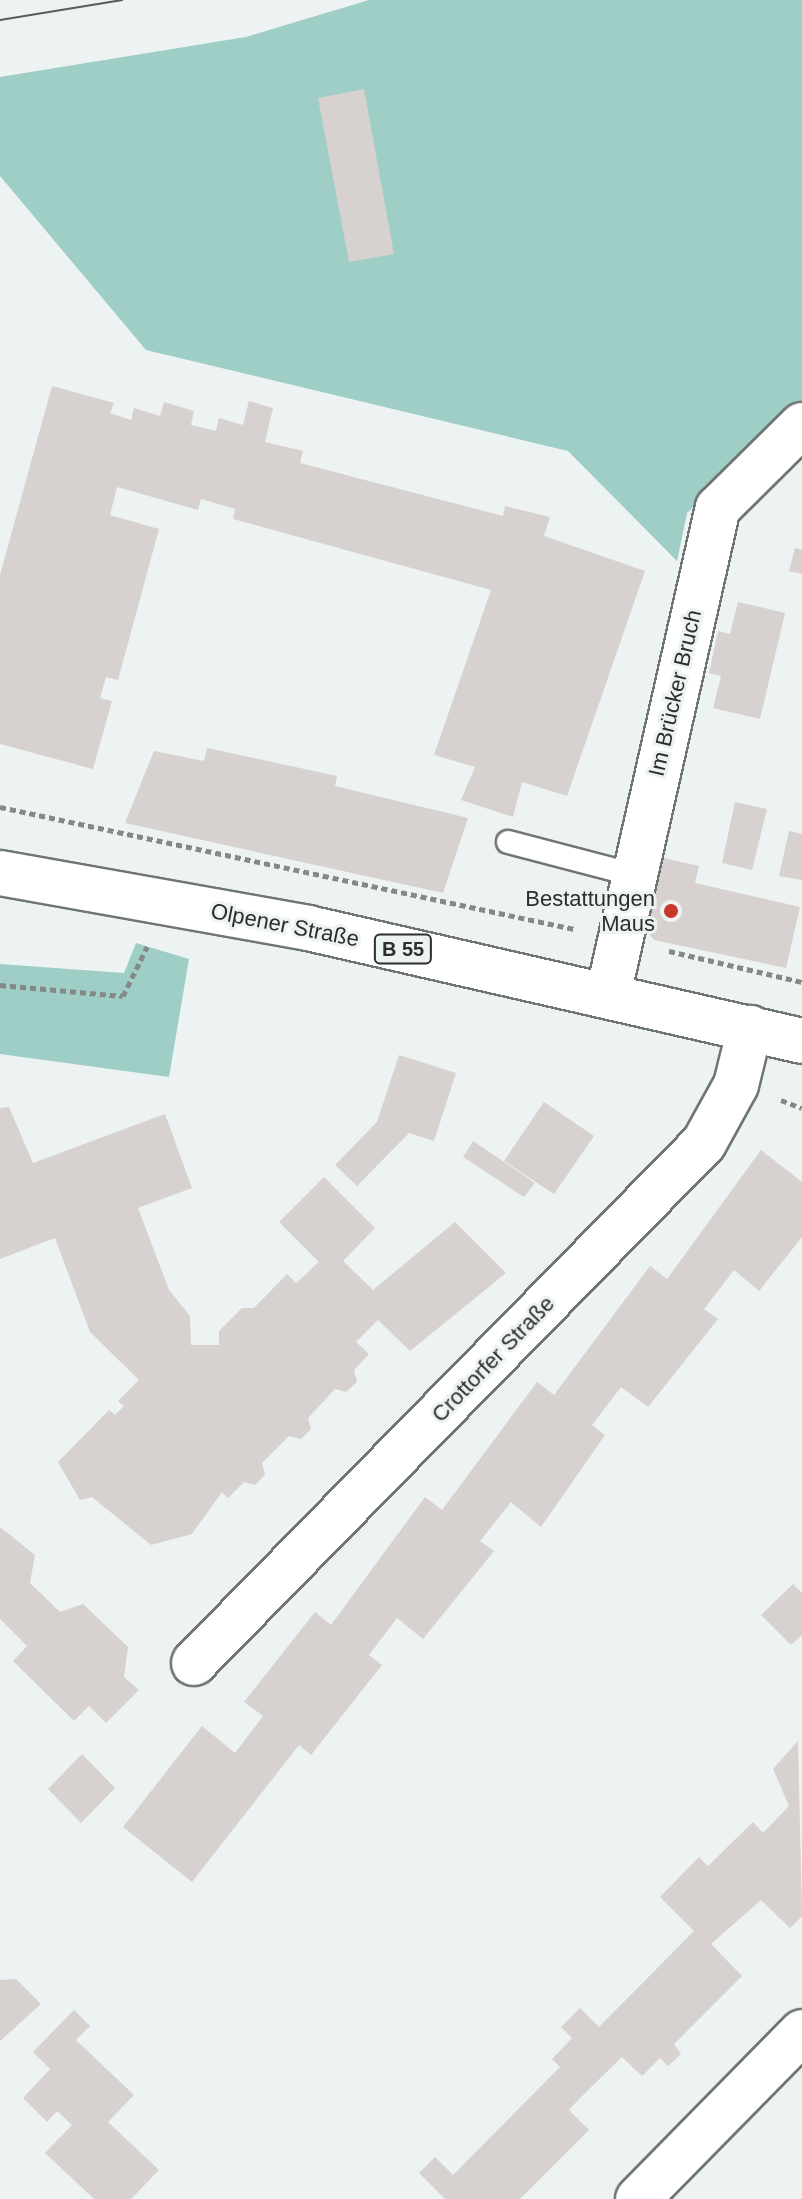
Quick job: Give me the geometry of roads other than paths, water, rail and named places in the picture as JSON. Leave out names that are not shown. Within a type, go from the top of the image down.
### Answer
[{"type":"street","name":"Im Brücker Bruch","points":[[608,995],[718,508],[802,425]]},
{"type":"street","name":"Olpener Straße","points":[[0,873],[308,928],[802,1041]]},
{"type":"street","name":"Crottorfer Straße","points":[[194,1663],[704,1143],[736,1085],[750,1028]]},
{"type":"street","points":[[638,2199],[802,2032]]},
{"type":"lane","points":[[508,842],[635,875]]},
{"type":"tram line","points":[[0,20],[122,0]]},
{"type":"place","name":"Bestattungen Maus","points":[[671,911]]}]
